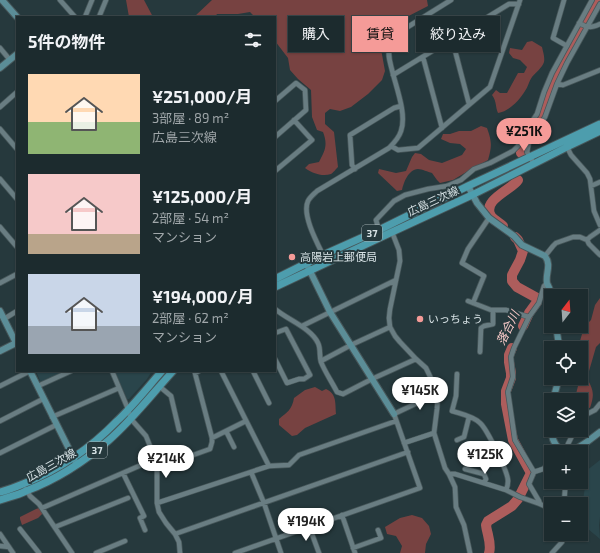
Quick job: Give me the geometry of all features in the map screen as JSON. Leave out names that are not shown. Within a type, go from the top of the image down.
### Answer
[{"type":"main road","name":"広島三次線","points":[[276,288],[472,195],[532,160],[600,124]]},
{"type":"main road","name":"広島三次線","points":[[276,278],[468,186],[567,147],[600,131]]},
{"type":"main road","name":"広島三次線","points":[[0,500],[25,488],[102,436],[118,421],[161,372]]},
{"type":"main road","name":"広島三次線","points":[[0,492],[25,488],[54,479],[77,465],[109,440],[172,372]]},
{"type":"street","points":[[2,0],[16,16]]},
{"type":"street","points":[[60,0],[74,16]]},
{"type":"street","points":[[85,16],[92,0]]},
{"type":"street","points":[[100,16],[106,0]]},
{"type":"street","points":[[327,263],[307,220],[306,210],[308,200],[317,191],[389,148],[398,138],[402,130],[403,121],[401,106],[389,57],[390,46],[393,38],[398,33],[451,0]]},
{"type":"street","points":[[564,0],[552,38],[567,46]]},
{"type":"street","points":[[532,160],[527,152],[529,142],[545,117],[592,0]]},
{"type":"street","points":[[490,16],[510,4],[520,2]]},
{"type":"street","points":[[391,146],[398,150],[418,148],[490,87],[520,2]]},
{"type":"street","points":[[379,230],[376,220],[394,201],[405,195],[447,186],[461,180],[474,169],[495,160],[518,146],[537,114],[552,73],[567,46],[600,4]]},
{"type":"street","points":[[583,25],[593,27],[600,24]]},
{"type":"street","points":[[0,48],[10,60]]},
{"type":"street","points":[[393,75],[431,52]]},
{"type":"street","points":[[455,52],[469,104]]},
{"type":"street","points":[[0,68],[16,55]]},
{"type":"street","points":[[423,57],[442,128]]},
{"type":"street","points":[[557,84],[564,85],[600,70]]},
{"type":"street","points":[[276,100],[296,83],[305,90],[306,110],[276,136]]},
{"type":"street","points":[[0,107],[16,93]]},
{"type":"street","points":[[355,169],[352,164],[350,135],[394,108],[401,106]]},
{"type":"street","points":[[276,170],[312,140],[294,120]]},
{"type":"street","points":[[0,129],[16,148]]},
{"type":"street","points":[[567,147],[571,155],[587,172],[590,178],[594,211],[600,225]]},
{"type":"street","points":[[0,179],[16,198]]},
{"type":"street","points":[[591,186],[600,182]]},
{"type":"street","points":[[468,186],[472,195],[489,218],[514,236],[522,245],[545,256],[548,260],[549,265],[547,283],[544,286],[539,303],[529,317],[511,357],[513,377],[508,392],[515,440],[534,472]]},
{"type":"street","points":[[12,193],[16,189]]},
{"type":"street","points":[[489,218],[468,249],[462,263],[484,276],[470,302],[491,310],[506,310],[529,317]]},
{"type":"street","points":[[0,227],[16,246]]},
{"type":"street","points":[[588,240],[600,230]]},
{"type":"street","points":[[392,232],[399,250],[400,261],[390,309],[390,328],[395,336],[426,368],[438,393],[434,433],[445,468],[454,487],[456,507],[464,525],[470,553]]},
{"type":"street","points":[[545,256],[556,243],[573,237],[580,237],[588,240],[589,244],[600,255]]},
{"type":"street","points":[[235,553],[244,552],[309,526],[420,488],[394,414],[330,312],[306,263]]},
{"type":"street","points":[[0,283],[16,275]]},
{"type":"street","points":[[302,326],[396,280]]},
{"type":"street","points":[[547,283],[550,289]]},
{"type":"street","points":[[276,310],[283,316],[302,326],[312,335],[318,344],[321,361],[337,392],[343,394],[416,359]]},
{"type":"street","points":[[480,352],[481,328],[493,324],[493,310]]},
{"type":"street","points":[[0,311],[16,342]]},
{"type":"street","points":[[4,319],[16,312]]},
{"type":"street","points":[[321,361],[351,345],[390,328]]},
{"type":"street","points":[[276,333],[286,329],[310,375],[304,379],[287,383],[276,361]]},
{"type":"street","points":[[0,351],[16,344]]},
{"type":"street","points":[[0,386],[28,372]]},
{"type":"street","points":[[31,372],[77,465]]},
{"type":"street","points":[[38,386],[69,372]]},
{"type":"street","points":[[112,372],[131,418],[146,436],[152,451],[157,468],[157,503],[159,512],[175,534],[179,542],[180,553]]},
{"type":"street","points":[[157,468],[210,449],[212,438],[195,373],[197,372]]},
{"type":"street","points":[[222,372],[269,466]]},
{"type":"street","points":[[254,372],[269,403]]},
{"type":"street","points":[[457,374],[456,396],[452,411],[470,417],[481,423],[487,431],[506,473],[508,481],[506,490]]},
{"type":"street","points":[[159,386],[171,396],[179,430]]},
{"type":"street","points":[[52,417],[119,388]]},
{"type":"street","points":[[394,414],[438,393]]},
{"type":"street","points":[[0,421],[43,399]]},
{"type":"street","points":[[588,414],[595,410],[600,404]]},
{"type":"street","points":[[595,410],[600,412]]},
{"type":"street","points":[[457,440],[464,437],[470,417]]},
{"type":"street","points":[[212,438],[246,421]]},
{"type":"street","points":[[157,503],[269,466],[289,465],[299,455],[396,421]]},
{"type":"street","points":[[0,453],[56,425]]},
{"type":"street","points":[[226,431],[234,447]]},
{"type":"street","points":[[581,445],[600,432]]},
{"type":"street","points":[[404,442],[434,433]]},
{"type":"street","points":[[472,456],[494,446]]},
{"type":"street","points":[[175,534],[408,452]]},
{"type":"street","points":[[42,508],[139,466]]},
{"type":"street","points":[[540,504],[540,501],[529,484],[534,472],[544,468]]},
{"type":"street","points":[[465,469],[484,474],[486,479],[484,483]]},
{"type":"street","points":[[251,472],[282,553]]},
{"type":"street","points":[[123,473],[144,516],[140,518],[144,530]]},
{"type":"street","points":[[449,474],[455,474],[506,490],[544,506]]},
{"type":"street","points":[[25,488],[42,508],[72,553]]},
{"type":"street","points":[[55,527],[128,498]]},
{"type":"street","points":[[342,515],[354,550],[381,538],[378,530]]},
{"type":"street","points":[[309,526],[319,553]]},
{"type":"street","points":[[20,529],[39,553]]},
{"type":"street","points":[[0,534],[13,553]]},
{"type":"street","points":[[96,553],[125,541]]},
{"type":"street","points":[[552,553],[562,541]]},
{"type":"street","points":[[0,546],[9,547]]},
{"type":"shaded area","points":[[126,0],[144,0],[152,16],[129,16]]},
{"type":"shaded area","points":[[212,0],[427,0],[428,6],[408,16],[352,16],[352,52],[382,52],[385,71],[382,80],[368,94],[351,107],[340,111],[330,109],[325,113],[325,124],[334,132],[338,167],[331,174],[324,175],[314,173],[305,168],[309,164],[319,162],[326,144],[323,132],[317,130],[312,117],[311,90],[290,70],[288,58],[276,42],[276,16],[254,16],[250,12],[238,14],[217,14],[216,16],[195,16]]},
{"type":"shaded area","points":[[532,41],[542,47],[544,62],[532,77],[523,95],[517,102],[510,108],[498,113],[495,100],[492,95],[496,90],[500,93],[507,93],[518,73],[524,73],[527,67],[520,60],[513,58],[509,53],[510,48],[522,50],[527,42]]},
{"type":"shaded area","points":[[481,126],[487,128],[490,137],[491,147],[488,160],[453,180],[440,183],[432,173],[418,169],[409,174],[405,180],[402,190],[397,191],[378,173],[379,169],[396,173],[406,171],[415,153],[421,154],[429,160],[442,163],[462,155],[466,149],[460,144],[450,143],[441,139],[443,134],[450,134],[459,131],[471,131]]},
{"type":"shaded area","points":[[600,298],[600,343],[596,347],[588,375],[588,341],[580,341],[582,333],[588,333],[588,323],[591,320],[595,305]]},
{"type":"shaded area","points":[[36,372],[65,372],[41,383]]},
{"type":"shaded area","points":[[115,372],[151,372],[129,399],[127,399]]},
{"type":"shaded area","points":[[588,380],[593,395],[590,408],[588,407],[588,393],[576,393],[577,385],[588,385]]},
{"type":"shaded area","points":[[315,387],[322,391],[326,389],[332,393],[335,399],[336,414],[305,428],[297,435],[292,436],[279,425],[279,419],[290,408],[294,398],[305,390]]},
{"type":"shaded area","points":[[600,460],[600,539],[588,529],[588,497],[584,497],[585,489],[588,489],[588,469]]},
{"type":"shaded area","points":[[39,508],[43,513],[38,518],[22,525],[20,517]]},
{"type":"shaded area","points":[[412,515],[422,518],[429,526],[431,534],[426,544],[425,553],[400,553],[402,546],[396,536],[387,534],[385,527],[400,518]]},
{"type":"waterway","name":"落合川","points":[[521,153],[524,141],[540,118],[555,76],[597,0]]},
{"type":"waterway","name":"落合川","points":[[503,226],[491,216],[489,210],[490,205],[499,195],[518,180]]},
{"type":"waterway","name":"落合川","points":[[515,237],[523,251],[512,275],[512,281],[517,287],[537,298],[537,302],[529,313],[523,326]]},
{"type":"waterway","name":"落合川","points":[[489,553],[490,543],[486,525],[488,521],[512,506],[518,499],[531,473],[513,440],[506,404],[506,391],[511,378],[509,355],[512,348]]},
{"type":"place","name":"高陽岩上郵便局","points":[[292,257]]},
{"type":"place","name":"いっちょう","points":[[420,319]]}]
